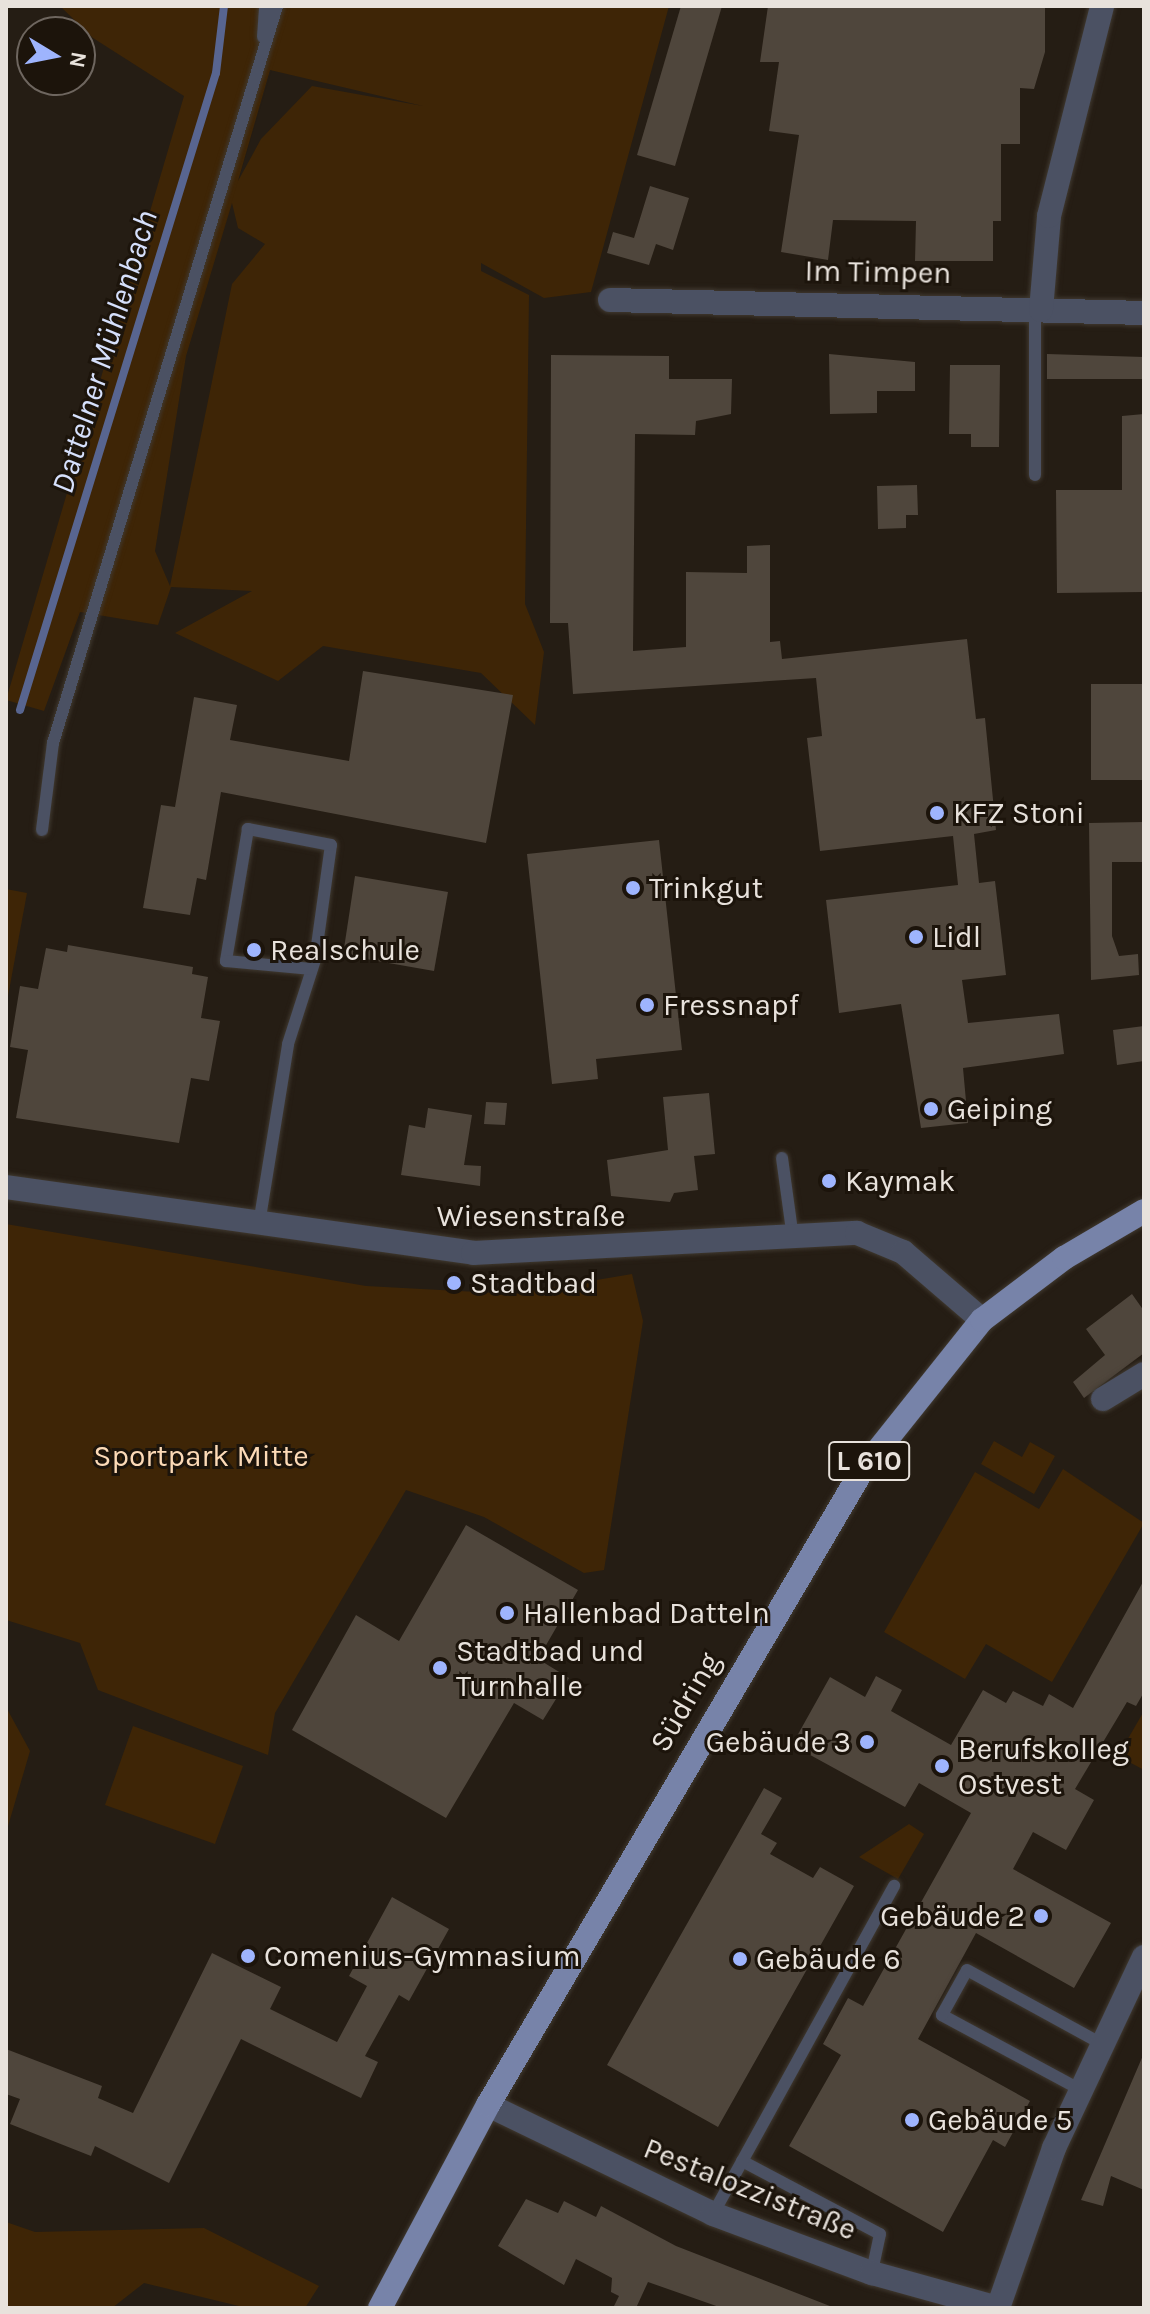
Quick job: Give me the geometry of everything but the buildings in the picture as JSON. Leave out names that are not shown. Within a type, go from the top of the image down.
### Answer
[{"type":"main road","name":"Südring","points":[[380,2308],[488,2105],[863,1469],[982,1320],[1064,1258],[1144,1211]]},
{"type":"street","points":[[1038,309],[1049,216],[1102,6]]},
{"type":"street","name":"Im Timpen","points":[[610,300],[1144,313]]},
{"type":"street","name":"Wiesenstraße","points":[[6,1187],[258,1227],[473,1253],[651,1248],[792,1231],[857,1233],[903,1252],[982,1320]]},
{"type":"street","points":[[1103,1399],[1144,1374]]},
{"type":"street","points":[[998,2308],[1081,2090],[1144,1957]]},
{"type":"street","name":"Pestalozzistraße","points":[[488,2105],[713,2214],[872,2273],[998,2308]]},
{"type":"lane","points":[[260,68],[265,6]]},
{"type":"lane","points":[[42,830],[53,743],[277,6]]},
{"type":"lane","points":[[1035,475],[1038,309]]},
{"type":"lane","points":[[258,1227],[288,1044],[312,969],[331,845],[248,829],[226,961],[312,969]]},
{"type":"lane","points":[[782,1158],[792,1231]]},
{"type":"lane","points":[[713,2214],[894,1886]]},
{"type":"lane","points":[[1081,2090],[942,2015],[967,1970],[1102,2044]]},
{"type":"lane","points":[[742,2161],[880,2234],[872,2273]]},
{"type":"green space","points":[[60,6],[669,6],[591,292],[544,298],[481,263],[481,271],[529,295],[525,604],[544,652],[535,725],[481,673],[323,646],[278,681],[175,633],[252,591],[171,587],[158,625],[80,612],[44,711],[6,700],[184,96],[96,40],[96,16],[70,16]],"holes":[[[270,70],[423,106],[312,86],[261,139],[238,181]],[[232,203],[238,228],[265,244],[232,284],[170,586],[155,551],[186,356]]]},
{"type":"green space","points":[[6,889],[27,893],[6,1007]]},
{"type":"green space","name":"Sportpark Mitte","points":[[6,1224],[366,1286],[514,1294],[632,1274],[643,1321],[604,1570],[584,1573],[484,1517],[406,1490],[275,1713],[268,1755],[98,1690],[80,1643],[6,1620]]},
{"type":"green space","points":[[994,1441],[1022,1457],[1030,1442],[1055,1456],[1034,1494],[981,1464]]},
{"type":"green space","points":[[1063,1469],[1144,1523],[1052,1682],[986,1644],[965,1679],[884,1632],[975,1472],[1039,1509]]},
{"type":"green space","points":[[6,1707],[30,1751],[6,1833]]},
{"type":"green space","points":[[1144,1711],[1144,1770],[1118,1756]]},
{"type":"green space","points":[[133,1726],[243,1766],[215,1844],[105,1805]]},
{"type":"green space","points":[[909,1824],[924,1834],[898,1879],[859,1857]]},
{"type":"green space","points":[[6,2222],[35,2232],[204,2228],[319,2286],[305,2308],[247,2308],[144,2283],[112,2308],[6,2308]]},
{"type":"waterway","name":"Dattelner Mühlenbach","points":[[20,710],[216,73],[224,6]]},
{"type":"place","name":"KFZ Stoni","points":[[937,813]]},
{"type":"place","name":"Trinkgut","points":[[633,888]]},
{"type":"place","name":"Lidl","points":[[916,937]]},
{"type":"place","name":"Realschule","points":[[254,950]]},
{"type":"place","name":"Fressnapf","points":[[647,1005]]},
{"type":"place","name":"Geiping","points":[[931,1109]]},
{"type":"place","name":"Kaymak","points":[[829,1181]]},
{"type":"place","name":"Stadtbad","points":[[454,1283]]},
{"type":"place","name":"Hallenbad Datteln","points":[[507,1613]]},
{"type":"place","name":"Stadtbad und Turnhalle","points":[[440,1668]]},
{"type":"place","name":"Gebäude 3","points":[[867,1742]]},
{"type":"place","name":"Berufskolleg Ostvest","points":[[942,1766]]},
{"type":"place","name":"Gebäude 2","points":[[1041,1916]]},
{"type":"place","name":"Comenius-Gymnasium","points":[[248,1956]]},
{"type":"place","name":"Gebäude 6","points":[[740,1959]]},
{"type":"place","name":"Gebäude 5","points":[[912,2120]]}]
